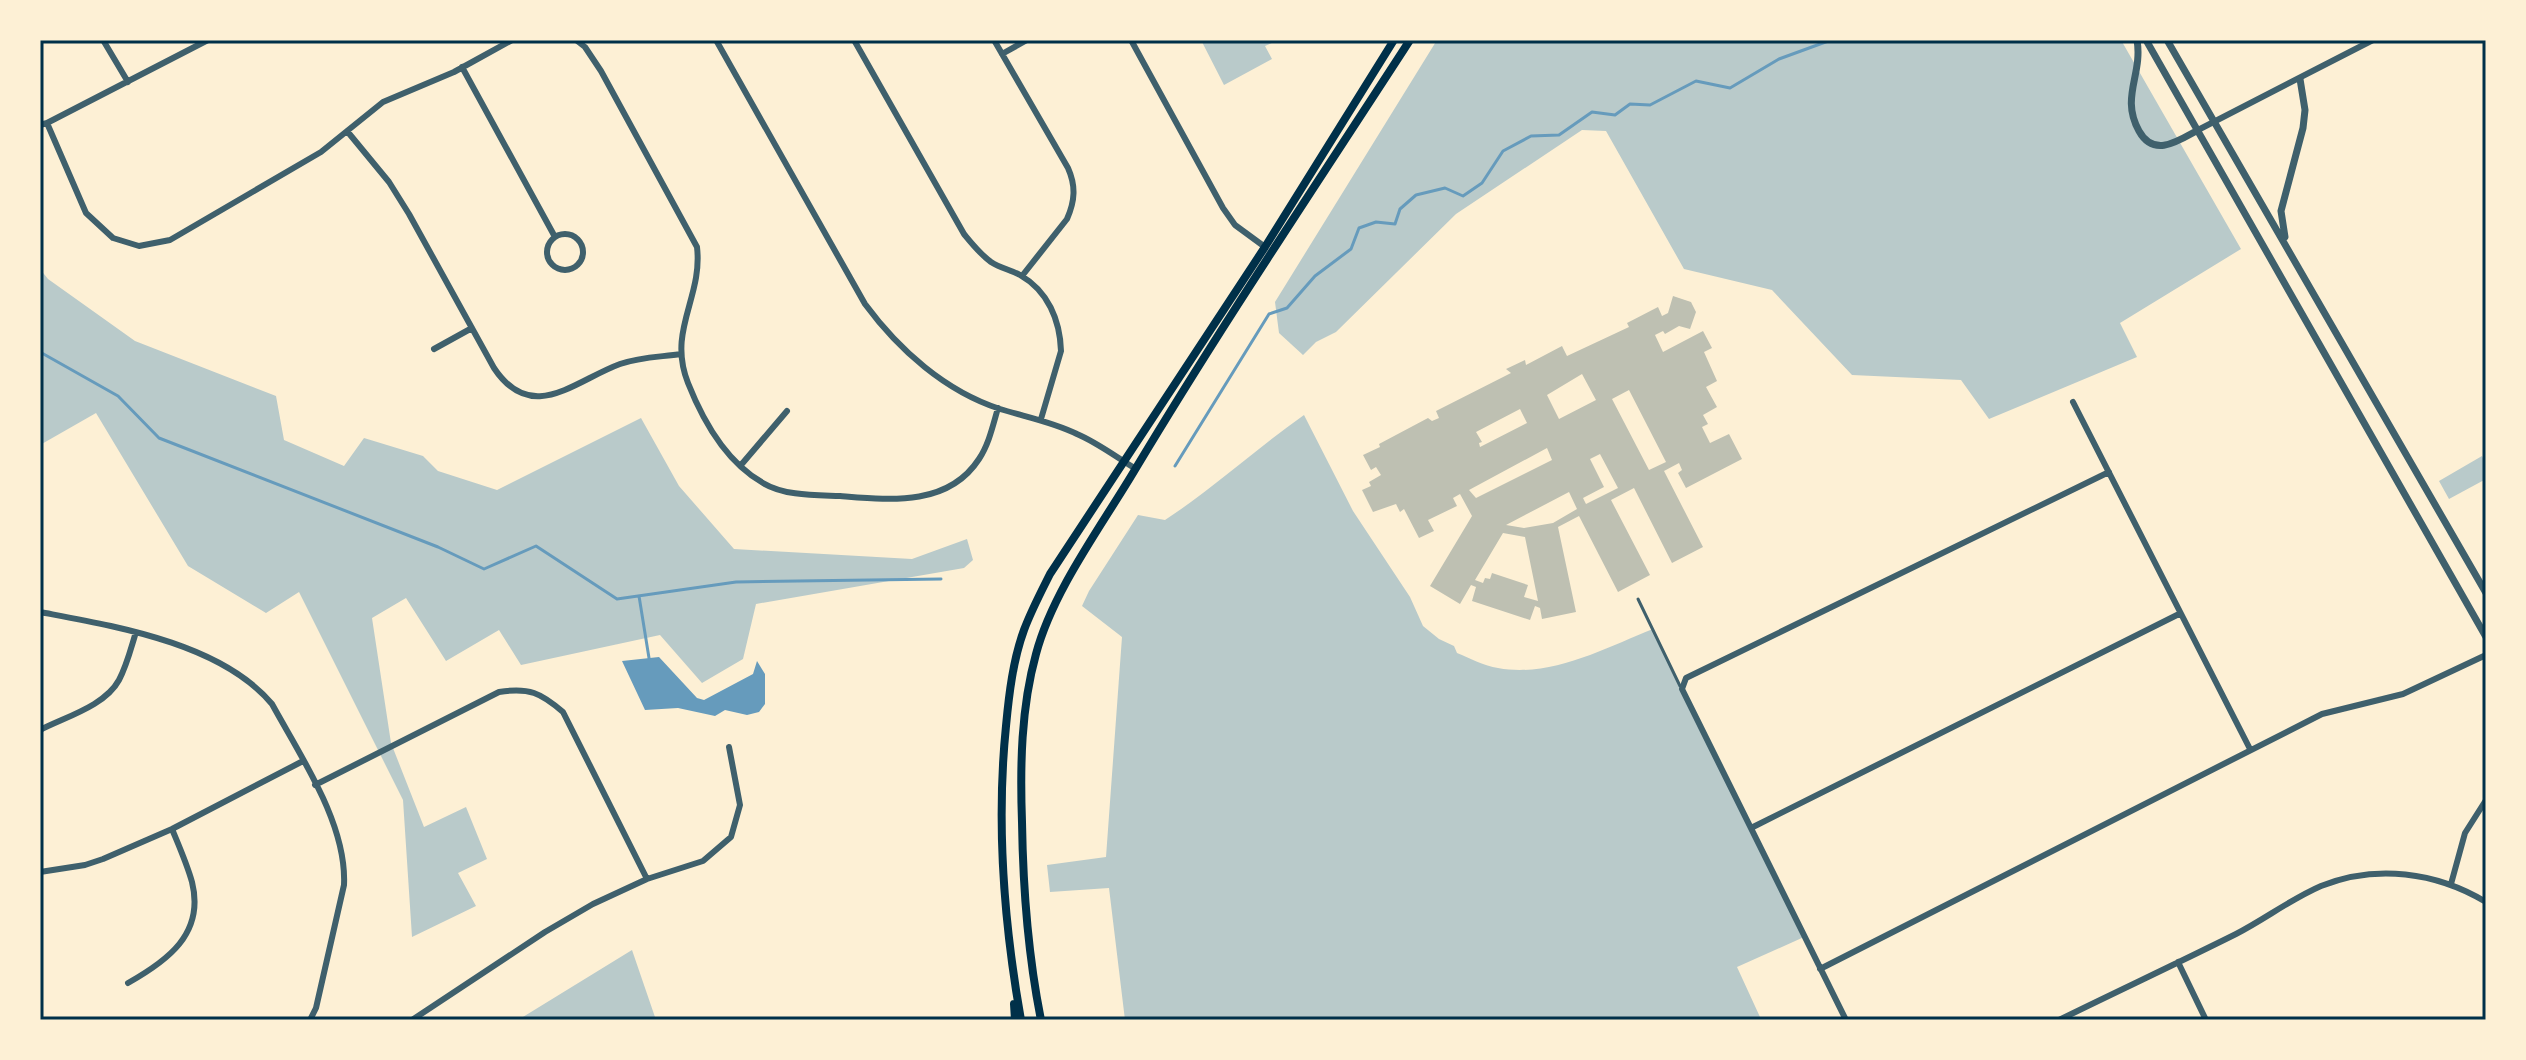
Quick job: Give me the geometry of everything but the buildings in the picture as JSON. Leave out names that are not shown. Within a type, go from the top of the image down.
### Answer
[{"type":"main road","points":[[1015,1020],[1005,891],[1001,772],[1010,690],[1024,630],[1050,574],[1265,247],[1394,40]]},
{"type":"main road","points":[[1041,1020],[1026,909],[1020,770],[1025,711],[1036,652],[1078,564],[1176,401],[1410,40]]},
{"type":"main road","points":[[1012,968],[1021,1020]]},
{"type":"street","points":[[103,40],[128,82]]},
{"type":"street","points":[[208,40],[44,124],[86,213],[113,238],[139,246],[170,240],[321,152],[383,102],[462,67],[512,40]]},
{"type":"street","points":[[576,40],[585,47],[601,71],[697,247],[698,278],[684,321],[681,354],[689,386],[712,433],[741,465],[765,485],[796,493],[900,500],[919,498],[956,482],[972,468],[986,447],[998,408]]},
{"type":"street","points":[[716,40],[865,304],[896,341],[953,387],[998,408],[1075,432],[1136,469]]},
{"type":"street","points":[[854,40],[964,234],[977,251],[994,264],[1022,276],[1047,298],[1053,310],[1061,339],[1059,362],[1041,419]]},
{"type":"street","points":[[994,40],[1068,168],[1074,188],[1072,208],[1067,219],[1022,276]]},
{"type":"street","points":[[1002,54],[1027,40]]},
{"type":"street","points":[[1131,40],[1223,208],[1235,225],[1265,247]]},
{"type":"street","points":[[2137,40],[2138,62],[2130,105],[2144,139],[2163,147],[2373,40]]},
{"type":"street","points":[[2146,40],[2486,637]]},
{"type":"street","points":[[2167,40],[2486,593]]},
{"type":"street","points":[[462,67],[555,237]]},
{"type":"street","points":[[2286,244],[2281,211],[2303,128],[2305,110],[2300,79]]},
{"type":"street","points":[[347,131],[396,192],[500,377],[518,391],[540,397],[563,393],[635,359],[681,354]]},
{"type":"street","points":[[567,234],[581,244],[583,255],[577,265],[566,270],[551,262],[547,252],[555,237],[567,234]]},
{"type":"street","points":[[434,349],[472,328]]},
{"type":"street","points":[[2073,402],[2250,749]]},
{"type":"street","points":[[741,465],[787,411]]},
{"type":"street","points":[[1846,1020],[1682,689],[1686,678],[2109,472]]},
{"type":"street","points":[[40,612],[136,632],[186,649],[236,674],[272,704],[315,785],[334,828],[345,866],[344,885],[316,1008],[310,1020]]},
{"type":"street","points":[[1751,828],[2179,614]]},
{"type":"street","points":[[40,730],[111,692],[126,666],[136,632]]},
{"type":"street","points":[[1820,969],[2322,714],[2403,694],[2486,655]]},
{"type":"street","points":[[315,785],[499,692],[519,689],[544,696],[563,712],[647,879]]},
{"type":"street","points":[[412,1020],[593,904],[647,879],[703,861],[731,837],[740,805],[729,747]]},
{"type":"street","points":[[40,872],[85,865],[172,829],[303,761]]},
{"type":"street","points":[[2451,884],[2465,833],[2486,800]]},
{"type":"street","points":[[128,983],[166,960],[189,925],[194,899],[192,881],[172,829]]},
{"type":"street","points":[[2059,1020],[2238,932],[2306,893],[2341,880],[2377,873],[2424,876],[2451,884],[2486,902]]},
{"type":"street","points":[[2178,962],[2206,1020]]},
{"type":"lane","points":[[1638,599],[1682,689]]},
{"type":"shaded area","points":[[1201,40],[1279,40],[1265,46],[1272,59],[1224,85]]},
{"type":"shaded area","points":[[1437,40],[2121,40],[2241,249],[2120,323],[2137,357],[1989,419],[1961,380],[1852,375],[1772,290],[1684,269],[1606,131],[1582,130],[1456,214],[1336,332],[1316,342],[1303,355],[1279,333],[1275,302]]},
{"type":"shaded area","points":[[40,269],[48,279],[135,341],[276,396],[284,440],[344,466],[364,438],[423,456],[438,471],[497,490],[641,418],[679,486],[734,549],[912,559],[967,539],[973,560],[964,568],[756,604],[743,659],[702,683],[660,635],[521,665],[499,630],[446,661],[406,598],[372,618],[391,743],[424,827],[466,807],[487,859],[458,873],[476,906],[412,937],[403,800],[299,592],[266,613],[188,566],[96,413],[40,445]]},
{"type":"shaded area","points":[[1304,415],[1353,511],[1410,597],[1423,626],[1454,646],[1457,653],[1493,667],[1538,669],[1577,659],[1653,629],[1804,937],[1737,967],[1760,1017],[1754,1020],[1125,1020],[1109,888],[1050,892],[1047,865],[1106,857],[1122,637],[1082,606],[1138,515],[1165,520]]},
{"type":"shaded area","points":[[2482,456],[2486,464],[2486,479],[2449,499],[2439,481]]},
{"type":"shaded area","points":[[632,950],[656,1020],[518,1020]]},
{"type":"water","points":[[659,657],[697,698],[704,700],[753,674],[757,661],[765,674],[765,704],[759,712],[747,715],[725,710],[715,716],[678,708],[645,710],[622,661]]},
{"type":"waterway","points":[[1175,466],[1269,314],[1287,308],[1315,276],[1351,249],[1359,228],[1376,222],[1395,224],[1400,209],[1416,195],[1445,188],[1463,196],[1482,183],[1503,151],[1531,136],[1559,135],[1592,112],[1615,115],[1630,104],[1650,105],[1696,81],[1730,88],[1779,59],[1831,40]]},
{"type":"waterway","points":[[40,352],[118,396],[159,438],[438,547],[484,569],[536,546],[617,599],[736,582],[941,579]]},
{"type":"waterway","points":[[639,596],[649,658]]}]
